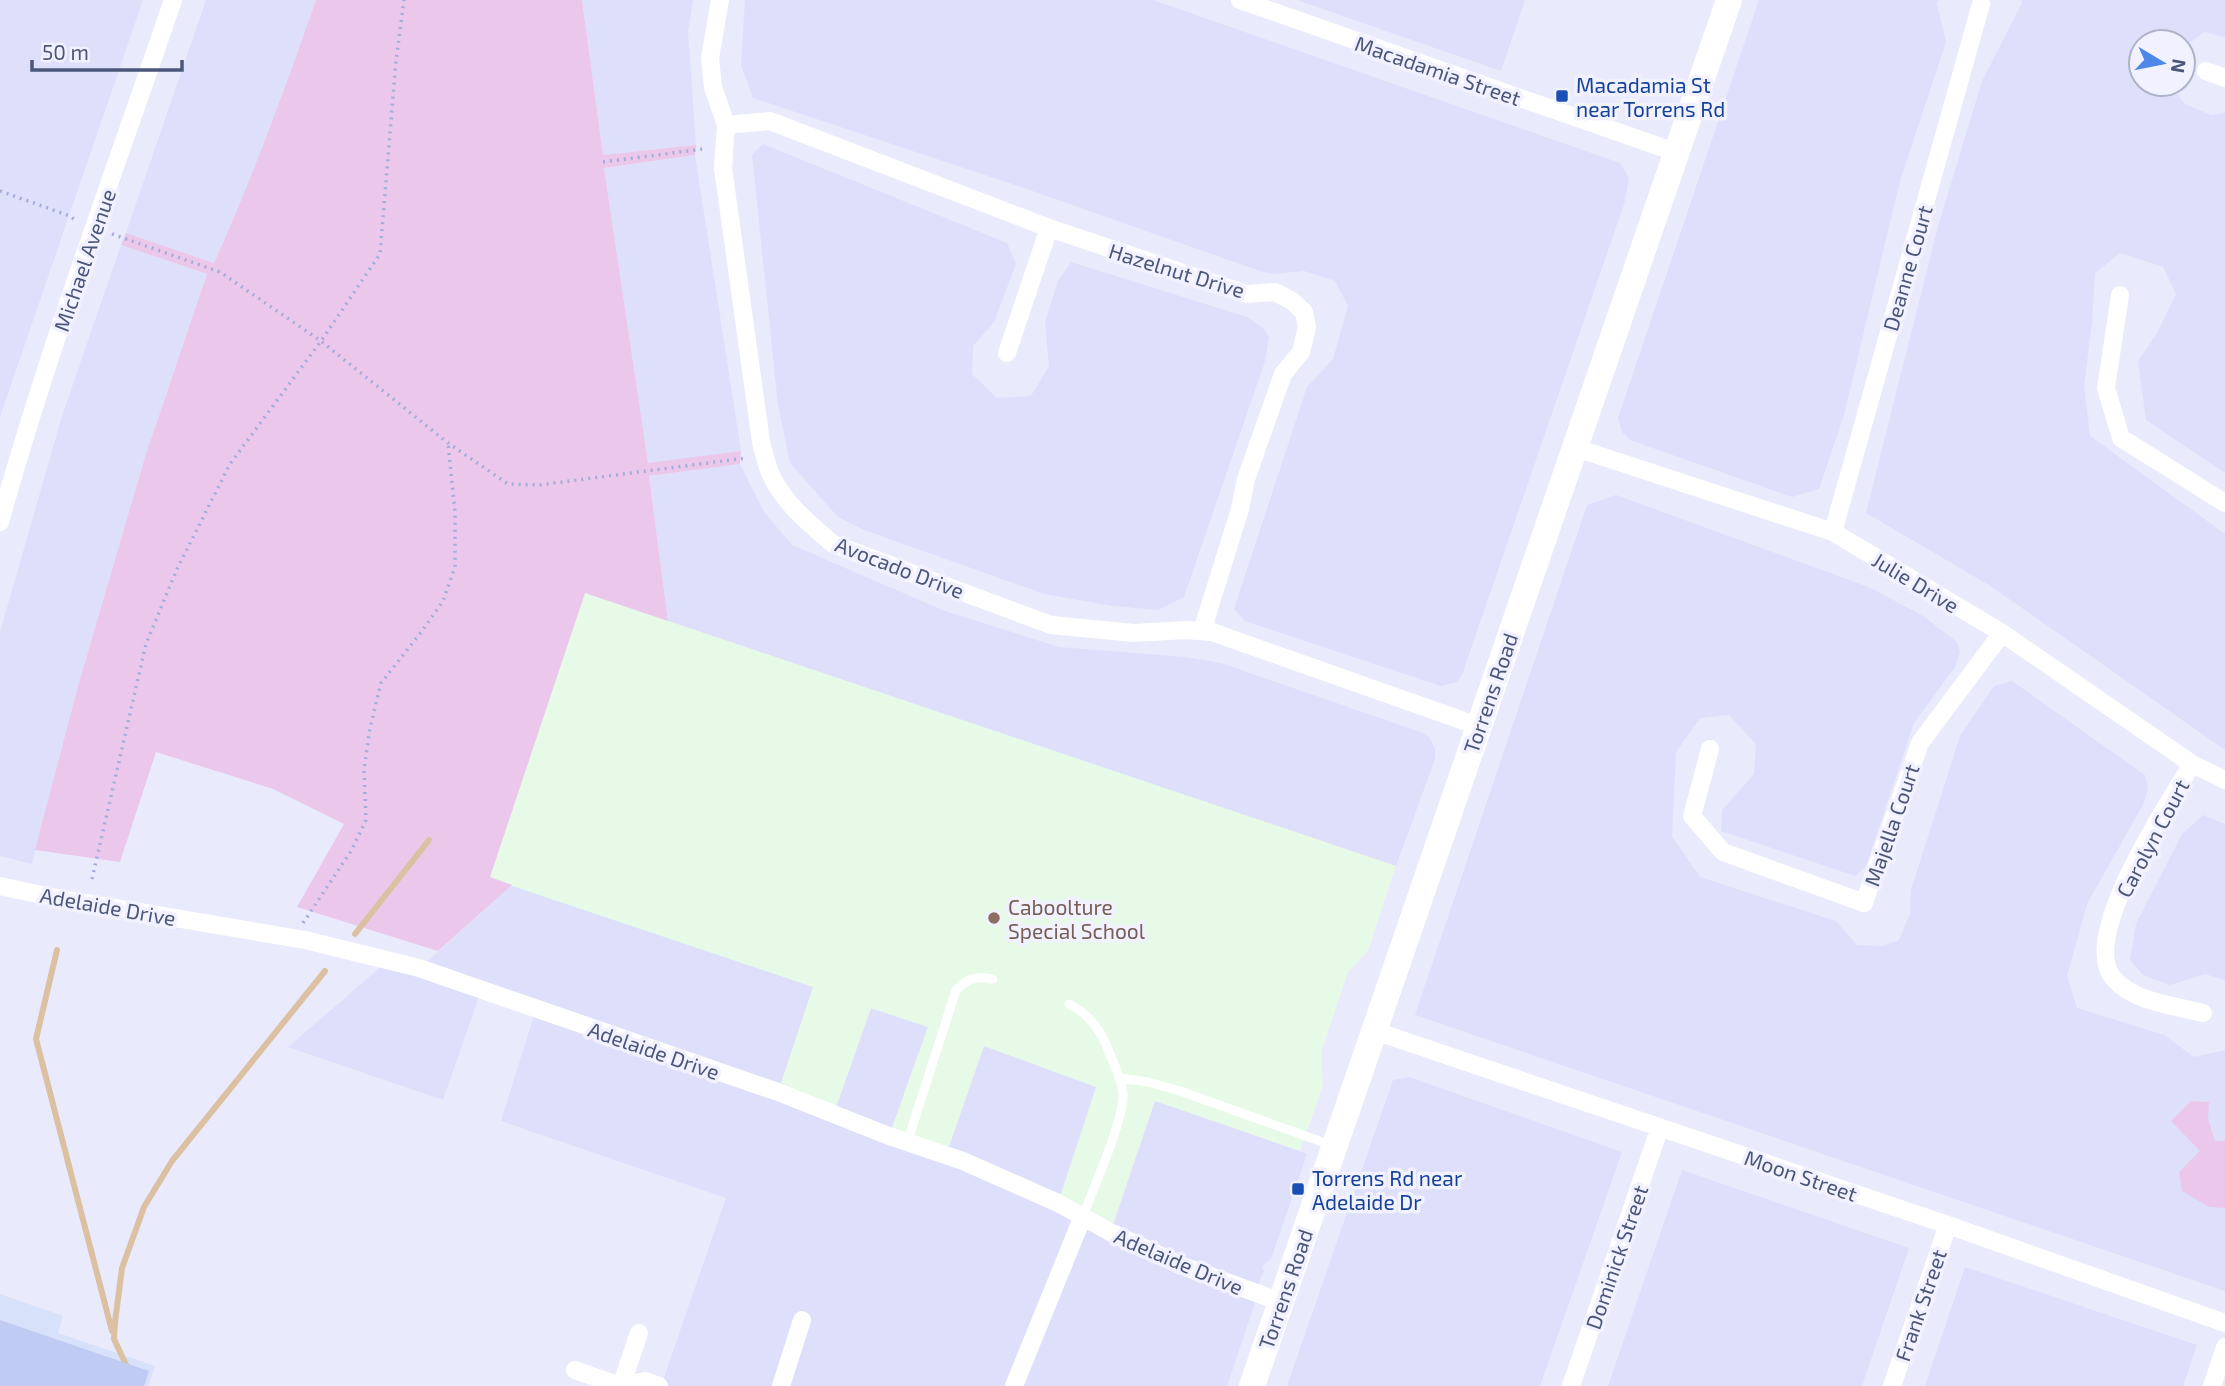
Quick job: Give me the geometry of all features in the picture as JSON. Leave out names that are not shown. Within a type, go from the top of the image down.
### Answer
[{"type":"main road","name":"Torrens Road","points":[[1252,1386],[1729,0]]},
{"type":"street","name":"Michael Avenue","points":[[0,522],[15,467],[173,0]]},
{"type":"street","name":"Avocado Drive","points":[[720,0],[710,58],[713,88],[726,125],[723,168],[761,442],[771,477],[805,520],[833,544],[1051,625],[1133,633],[1202,631],[1478,726]]},
{"type":"street","name":"Macadamia Street","points":[[1240,0],[1675,152]]},
{"type":"street","name":"Deanne Court","points":[[1833,532],[1981,4]]},
{"type":"street","points":[[2206,71],[2225,78]]},
{"type":"street","name":"Hazelnut Drive","points":[[726,125],[770,121],[1049,228],[1246,294],[1275,292],[1292,301],[1304,312],[1307,327],[1301,352],[1283,374],[1278,387],[1246,479],[1240,509],[1202,631]]},
{"type":"street","points":[[1007,353],[1049,228]]},
{"type":"street","points":[[2120,295],[2106,388],[2121,438],[2225,503]]},
{"type":"street","name":"Julie Drive","points":[[1576,448],[1833,532],[2002,633],[2192,764],[2225,780]]},
{"type":"street","name":"Majella Court","points":[[1710,749],[1692,816],[1723,852],[1864,903],[1920,743],[2002,633]]},
{"type":"street","name":"Carolyn Court","points":[[2192,764],[2130,869],[2111,918],[2104,949],[2107,970],[2135,996],[2203,1013]]},
{"type":"street","name":"Adelaide Drive","points":[[0,886],[305,940],[390,959],[778,1092],[907,1143],[963,1161],[1083,1216],[1110,1232],[1180,1265],[1281,1302]]},
{"type":"street","name":"Moon Street","points":[[1375,1031],[1948,1225],[2225,1323]]},
{"type":"street","name":"Dominick Street","points":[[1571,1386],[1660,1127]]},
{"type":"street","points":[[1014,1386],[1083,1216]]},
{"type":"street","name":"Frank Street","points":[[1892,1386],[1948,1225]]},
{"type":"street","points":[[781,1386],[802,1320]]},
{"type":"street","points":[[621,1386],[639,1333]]},
{"type":"street","points":[[2212,1386],[2225,1347]]},
{"type":"street","points":[[575,1370],[621,1386],[645,1381],[659,1386]]},
{"type":"lane","points":[[907,1143],[956,990],[974,977],[993,979]]},
{"type":"lane","points":[[1069,1004],[1082,1011],[1105,1039],[1123,1091],[1119,1116],[1083,1216]]},
{"type":"lane","points":[[1119,1078],[1181,1091],[1334,1146]]},
{"type":"path","points":[[92,879],[146,644],[177,569],[230,464],[321,341],[380,254],[396,61],[404,0]]},
{"type":"path","points":[[603,162],[703,149]]},
{"type":"path","points":[[0,191],[70,216],[78,222]]},
{"type":"path","points":[[112,234],[220,272],[321,341],[448,443],[508,484],[539,485],[746,457]]},
{"type":"path","points":[[300,927],[351,850],[366,820],[364,770],[370,728],[381,683],[443,601],[455,566],[455,512],[448,443]]},
{"type":"shaded area","points":[[0,0],[143,0],[0,417]]},
{"type":"shaded area","points":[[206,0],[316,0],[284,93],[214,263],[126,233]]},
{"type":"shaded area","points":[[316,0],[582,0],[603,155],[696,145],[695,155],[604,168],[648,463],[741,451],[740,464],[649,476],[668,621],[585,593],[490,877],[512,885],[438,951],[297,907],[344,824],[273,789],[156,752],[120,862],[35,850],[78,686],[145,457],[207,274],[121,245],[126,233],[214,263],[268,133]]},
{"type":"shaded area","points":[[582,0],[693,0],[688,32],[696,145],[603,155]]},
{"type":"shaded area","points":[[745,0],[1153,0],[1620,163],[1629,178],[1625,201],[1462,675],[1457,682],[1441,686],[1245,621],[1234,609],[1307,387],[1333,359],[1348,306],[1335,281],[1304,271],[1273,274],[1260,271],[1015,185],[753,98],[741,65]]},
{"type":"shaded area","points":[[1297,0],[1525,0],[1501,71]]},
{"type":"shaded area","points":[[1759,0],[1939,0],[1937,4],[1946,42],[1900,181],[1844,415],[1819,489],[1792,497],[1630,440],[1622,432],[1618,418]]},
{"type":"shaded area","points":[[2021,0],[2225,0],[2225,37],[2204,32],[2197,37],[2197,28],[2127,28],[2127,98],[2180,98],[2185,104],[2211,115],[2225,113],[2225,473],[2146,420],[2138,361],[2157,333],[2176,294],[2163,267],[2120,253],[2095,273],[2084,385],[2090,436],[2225,534],[2225,750],[1989,585],[1866,513],[1937,230],[1982,81],[2022,3]]},
{"type":"shaded area","points":[[763,144],[1007,243],[1016,264],[994,322],[973,346],[972,374],[997,398],[1031,396],[1049,366],[1045,322],[1058,281],[1071,262],[1247,317],[1263,328],[1269,337],[1265,361],[1184,597],[1158,610],[1113,606],[1044,594],[864,530],[838,517],[790,463],[778,405],[752,155]]},
{"type":"shaded area","points":[[695,155],[741,451],[648,464],[604,168]]},
{"type":"shaded area","points":[[121,245],[207,274],[145,457],[78,686],[32,864],[0,856],[0,632],[62,416]]},
{"type":"shaded area","points":[[740,464],[764,512],[792,545],[945,611],[1059,647],[1184,657],[1221,663],[1429,737],[1435,748],[1435,759],[1396,866],[668,621],[649,476]]},
{"type":"shaded area","points":[[1616,495],[1871,588],[1923,616],[1957,642],[1960,653],[1955,667],[1914,723],[1866,866],[1855,876],[1721,831],[1722,810],[1754,774],[1756,744],[1729,715],[1700,718],[1676,752],[1672,836],[1700,877],[1836,921],[1857,945],[1882,946],[1899,940],[1910,913],[1911,890],[1960,736],[1994,686],[2012,681],[2145,775],[2148,788],[2144,803],[2087,904],[2067,976],[2077,1008],[2164,1035],[2194,1057],[2225,1050],[2225,1291],[1415,1015],[1587,505]]},
{"type":"shaded area","name":"Caboolture Special School","points":[[585,593],[1396,866],[1368,951],[1348,972],[1321,1052],[1323,1086],[1300,1151],[1155,1101],[1110,1232],[1058,1203],[1096,1087],[984,1046],[946,1155],[889,1136],[928,1027],[871,1008],[833,1116],[778,1092],[813,987],[489,878]]},
{"type":"shaded area","points":[[2203,815],[2225,824],[2225,980],[2205,974],[2170,985],[2143,975],[2130,960],[2136,924],[2182,834]]},
{"type":"shaded area","points":[[512,885],[814,987],[778,1092],[833,1115],[871,1008],[928,1027],[889,1136],[946,1154],[984,1046],[1097,1087],[1058,1203],[1111,1232],[1155,1100],[1307,1154],[1271,1259],[1262,1266],[1264,1271],[1255,1292],[1258,1294],[1227,1386],[661,1386],[726,1198],[501,1121],[536,1009],[481,991],[443,1100],[288,1047],[390,959],[420,968]]},
{"type":"shaded area","points":[[1409,1077],[1622,1152],[1540,1386],[1287,1386],[1393,1080]]},
{"type":"shaded area","points":[[2191,1101],[2209,1102],[2208,1119],[2215,1141],[2225,1141],[2225,1208],[2209,1207],[2182,1191],[2179,1172],[2200,1151],[2171,1121]]},
{"type":"shaded area","points":[[1682,1170],[1909,1248],[1862,1386],[1608,1386]]},
{"type":"shaded area","points":[[1965,1267],[2197,1345],[2183,1386],[1925,1386]]},
{"type":"shaded area","points":[[0,1294],[63,1316],[58,1333],[155,1366],[148,1386],[0,1386]]},
{"type":"building","points":[[0,1320],[149,1371],[144,1386],[0,1386]]},
{"type":"waterway","points":[[355,934],[429,840]]},
{"type":"waterway","points":[[57,950],[36,1039],[112,1331]]},
{"type":"waterway","points":[[128,1369],[114,1339],[115,1322],[122,1268],[144,1207],[172,1161],[325,971]]},
{"type":"place","name":"Macadamia St near Torrens Rd","points":[[1562,96]]},
{"type":"place","name":"Caboolture Special School","points":[[994,918]]},
{"type":"place","name":"Torrens Rd near Adelaide Dr","points":[[1298,1189]]}]
